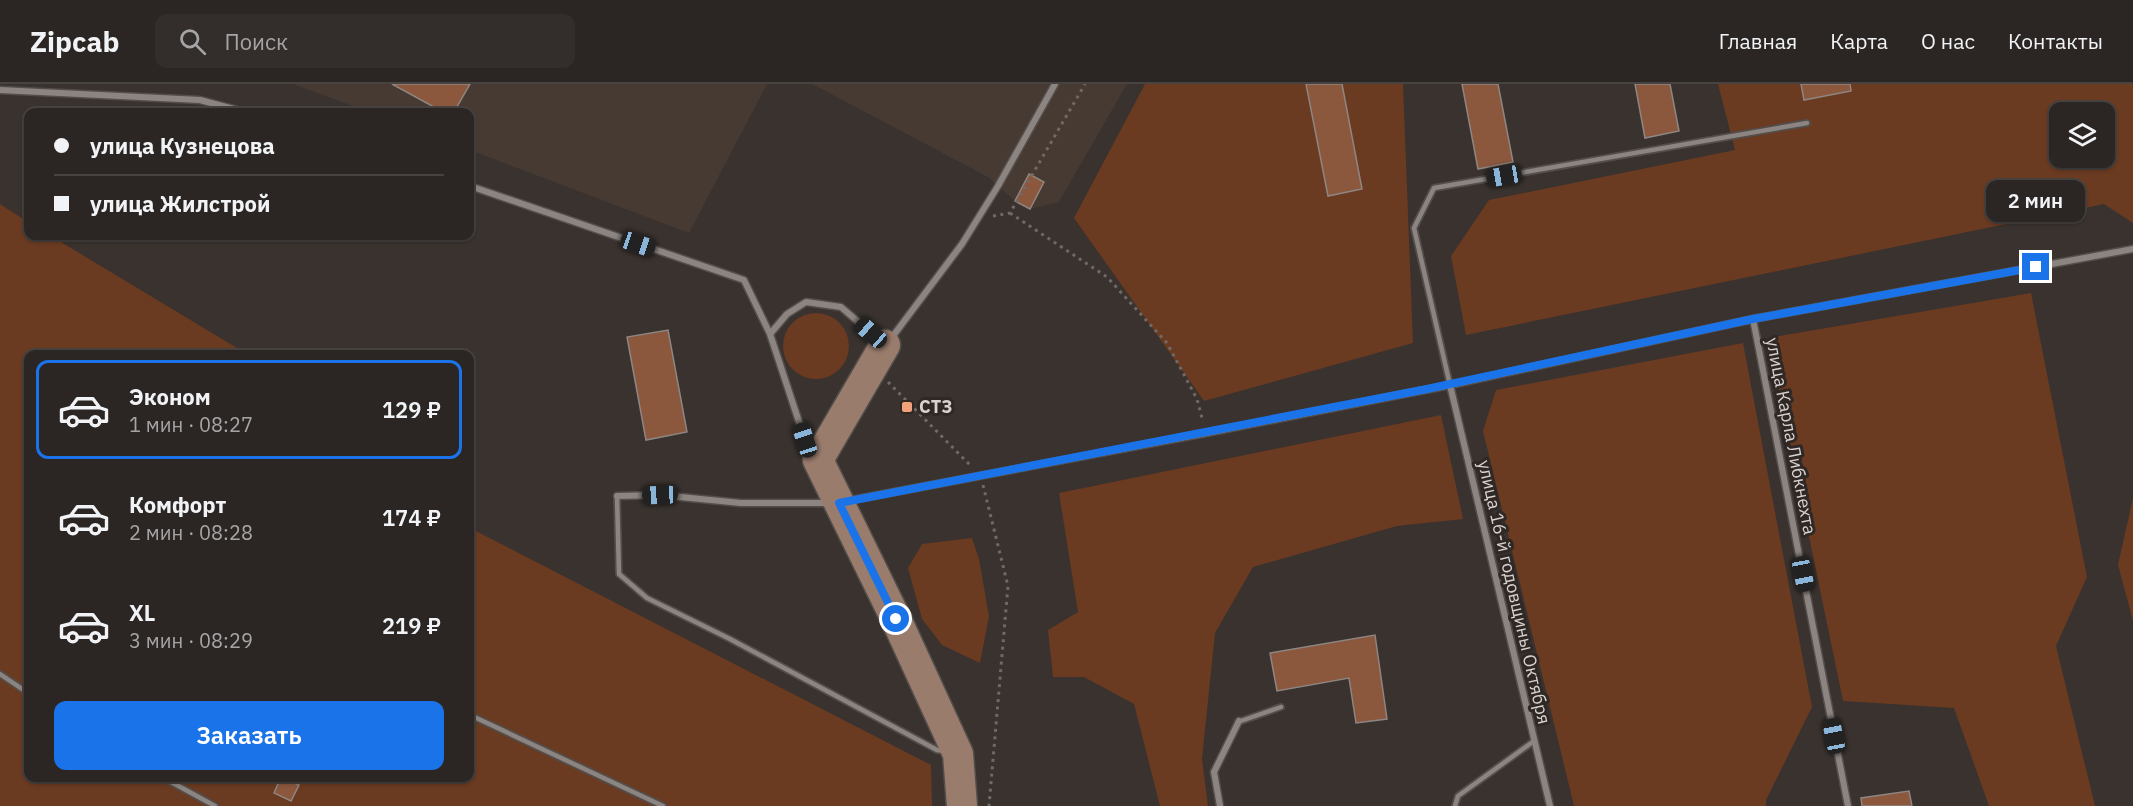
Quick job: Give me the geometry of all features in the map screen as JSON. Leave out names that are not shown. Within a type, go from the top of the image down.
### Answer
[{"type":"street","points":[[818,460],[885,345],[962,244],[998,186],[1055,84]]},
{"type":"street","points":[[0,90],[200,100],[230,108]]},
{"type":"street","points":[[474,187],[744,280],[771,334],[805,440],[818,460],[839,503],[958,754],[962,806]]},
{"type":"street","points":[[617,496],[660,495],[741,503],[839,503],[1206,434],[1449,385],[1753,319],[2133,249]]},
{"type":"street","points":[[771,334],[787,314],[806,302],[842,307],[885,345]]},
{"type":"street","name":"улица Карла Либкнехта","points":[[1753,319],[1848,806]]},
{"type":"street","name":"улица 16-й годовщины Октября","points":[[1449,385],[1550,806]]},
{"type":"lane","points":[[1449,385],[1414,228],[1434,188],[1807,123]]},
{"type":"lane","points":[[617,496],[619,574],[647,598],[730,639],[938,750],[958,754]]},
{"type":"lane","points":[[0,674],[24,690]]},
{"type":"lane","points":[[1220,806],[1214,772],[1239,721],[1281,707]]},
{"type":"lane","points":[[474,717],[663,806]]},
{"type":"lane","points":[[1455,806],[1458,796],[1534,741]]},
{"type":"lane","points":[[171,782],[215,806]]},
{"type":"path","points":[[1010,213],[1107,278],[1167,344],[1197,399],[1206,434]]},
{"type":"path","points":[[884,378],[980,475],[1008,586],[989,806]]},
{"type":"shaded area","points":[[293,84],[767,84],[689,233],[474,152],[474,108],[358,108]]},
{"type":"shaded area","points":[[812,84],[1127,84],[1059,202],[1030,209],[1015,201],[988,177]]},
{"type":"shaded area","points":[[1145,84],[1403,84],[1413,343],[1204,401],[1074,218]]},
{"type":"shaded area","points":[[1718,84],[2133,84],[2133,223],[2104,204],[1466,335],[1451,256],[1489,200],[1735,150]]},
{"type":"shaded area","points":[[0,204],[24,219],[24,240],[58,240],[240,350],[24,350],[24,782],[474,782],[474,530],[931,765],[932,806],[0,806]]},
{"type":"shaded area","points":[[2031,293],[2087,577],[2056,646],[2095,806],[1989,806],[1954,708],[1843,701],[1768,338]]},
{"type":"shaded area","points":[[816,313],[829,316],[839,323],[846,333],[849,346],[846,359],[839,369],[829,376],[816,379],[803,376],[793,369],[786,359],[783,346],[786,333],[793,323],[803,316]]},
{"type":"shaded area","points":[[1743,343],[1812,707],[1766,800],[1766,806],[1574,806],[1483,431],[1496,390]]},
{"type":"shaded area","points":[[1441,415],[1463,519],[1397,526],[1253,567],[1215,633],[1202,759],[1208,806],[1160,806],[1134,704],[1084,677],[1053,677],[1048,630],[1078,612],[1059,493]]},
{"type":"shaded area","points":[[2133,498],[2133,621],[2118,565]]},
{"type":"shaded area","points":[[972,538],[979,559],[989,616],[980,663],[942,645],[922,619],[908,568],[922,544]]},
{"type":"building","points":[[392,84],[470,84],[456,108],[436,108]]},
{"type":"building","points":[[1306,84],[1342,84],[1362,189],[1328,196]]},
{"type":"building","points":[[1462,84],[1498,84],[1513,162],[1478,169]]},
{"type":"building","points":[[1635,84],[1670,84],[1679,131],[1645,138]]},
{"type":"building","points":[[1801,84],[1850,84],[1851,91],[1804,100]]},
{"type":"building","points":[[1029,174],[1044,182],[1030,209],[1015,201]]},
{"type":"building","points":[[668,330],[687,432],[646,440],[627,337]]},
{"type":"building","points":[[1375,635],[1387,719],[1356,723],[1349,678],[1277,691],[1270,653]]},
{"type":"building","points":[[279,782],[292,782],[299,785],[291,801],[274,793]]},
{"type":"building","points":[[1909,791],[1912,806],[1862,806],[1861,798]]},
{"type":"place","name":"СТЗ","points":[[907,407]]},
{"type":"route","points":[[896,619],[839,503],[1206,434],[1753,319],[2036,267]]}]
